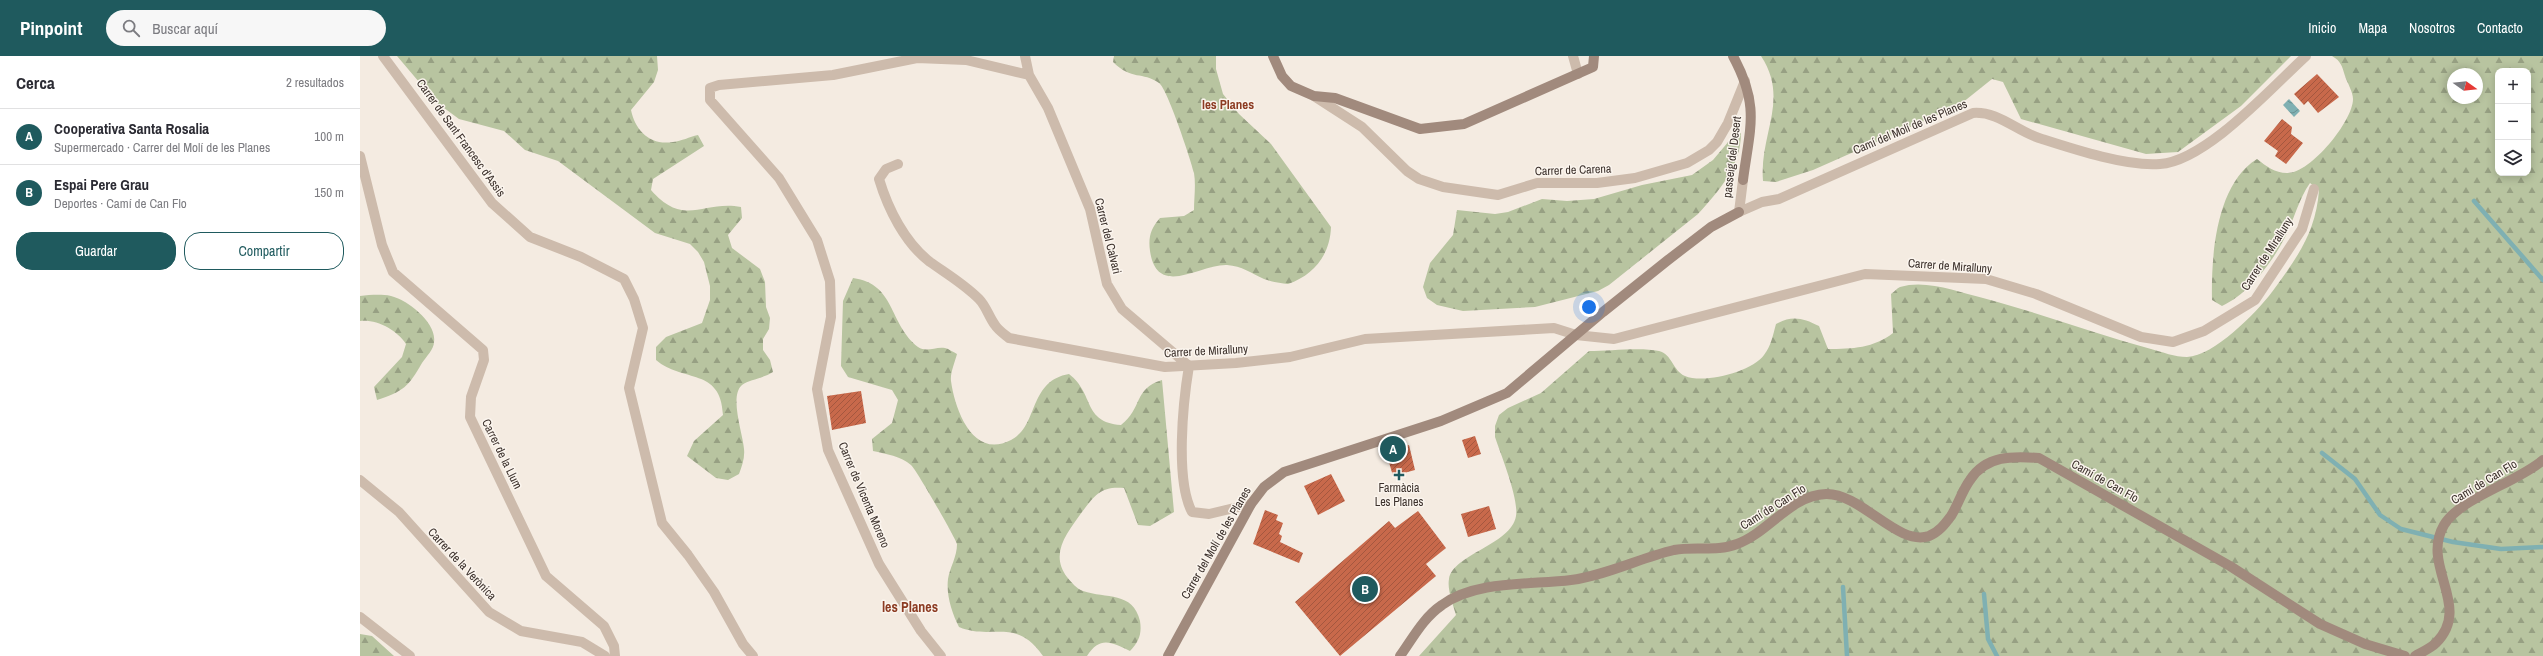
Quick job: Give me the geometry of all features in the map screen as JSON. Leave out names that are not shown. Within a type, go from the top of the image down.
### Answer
[{"type":"street","name":"Carrer de Sant Francesc d'Assis","points":[[383,56],[492,203],[530,237],[581,257],[624,279],[634,299],[643,328],[629,388],[662,523],[688,555],[714,592],[742,644],[753,656]]},
{"type":"street","points":[[1026,56],[1029,75]]},
{"type":"street","points":[[1273,56],[1282,76],[1291,86],[1314,96],[1335,98],[1420,129],[1464,124],[1593,67],[1594,56]]},
{"type":"street","points":[[1574,56],[1578,74]]},
{"type":"street","points":[[1733,56],[1745,82]]},
{"type":"street","name":"Camí del Molí de les Planes","points":[[1572,334],[1699,236],[1739,212],[1780,199],[1973,113],[1994,114],[2017,129],[2058,144],[2120,159],[2160,164],[2189,154],[2215,138],[2306,56]]},
{"type":"street","name":"Carrer de Vicenta Moreno","points":[[941,656],[921,630],[880,564],[828,450],[817,389],[831,317],[830,281],[817,240],[779,178],[710,100],[710,88],[719,85],[833,75],[917,58],[966,60],[1029,75]]},
{"type":"street","name":"Carrer del Calvari","points":[[1029,75],[1048,108],[1090,209],[1107,284],[1122,309],[1189,366]]},
{"type":"street","name":"Carrer de Carena","points":[[1314,96],[1362,128],[1407,171],[1419,179],[1443,187],[1498,195],[1537,183],[1597,183],[1635,178],[1687,163],[1709,150],[1717,142],[1728,123],[1745,82]]},
{"type":"street","name":"passeig del Desert","points":[[1739,212],[1752,125],[1750,94],[1745,82]]},
{"type":"street","name":"Carrer de la Llum","points":[[360,156],[382,245],[392,272],[483,350],[484,360],[471,397],[470,417],[546,576],[604,626],[614,646],[615,656]]},
{"type":"street","name":"Carrer de Miralluny","points":[[898,164],[886,170],[879,179],[884,196],[896,219],[916,248],[930,262],[957,279],[981,300],[995,326],[1009,338],[1133,363],[1165,367],[1290,357],[1365,340],[1554,328],[1572,334],[1614,339],[1865,274],[1986,279],[2036,294],[2141,337],[2173,342],[2204,331],[2255,300],[2302,228],[2314,189]]},
{"type":"street","name":"Carrer del Molí de les Planes","points":[[1168,656],[1251,504],[1264,487],[1284,472],[1441,421],[1507,394],[1572,334]]},
{"type":"street","points":[[1189,366],[1182,408],[1184,476],[1189,505],[1192,512],[1209,514],[1251,504]]},
{"type":"street","name":"Camí de Can Flo","points":[[1400,656],[1418,627],[1442,604],[1458,597],[1481,589],[1514,583],[1571,580],[1676,550],[1736,545],[1755,536],[1784,512],[1811,496],[1827,494],[1856,502],[1892,527],[1908,535],[1928,536],[1943,527],[1957,507],[1970,479],[1983,467],[2000,458],[2015,456],[2039,458],[2230,566],[2320,624],[2365,644],[2405,656]]},
{"type":"street","name":"Camí de Can Flo","points":[[2415,656],[2436,643],[2447,627],[2451,609],[2437,559],[2437,544],[2444,524],[2459,510],[2517,478],[2543,460]]},
{"type":"street","name":"Carrer de la Verònica","points":[[360,480],[400,512],[489,612],[521,631],[582,642],[605,656]]},
{"type":"street","points":[[360,617],[410,656]]},
{"type":"green space","points":[[397,56],[657,56],[658,70],[654,82],[631,110],[636,124],[645,135],[657,142],[665,143],[698,135],[704,146],[653,179],[651,190],[663,201],[674,208],[684,210],[728,206],[741,207],[742,218],[728,235],[732,248],[760,269],[765,282],[766,307],[770,318],[769,329],[763,339],[763,350],[770,360],[773,372],[745,383],[738,390],[737,406],[744,452],[743,462],[739,474],[728,480],[716,478],[687,456],[694,441],[723,415],[721,400],[715,389],[708,383],[699,378],[678,372],[656,360],[656,347],[666,337],[702,323],[710,300],[710,286],[704,262],[698,252],[690,244],[655,233],[558,161],[525,150],[504,131],[459,119],[436,102]]},
{"type":"green space","points":[[1114,56],[1216,56],[1216,69],[1223,94],[1239,114],[1271,144],[1331,227],[1328,246],[1319,263],[1313,269],[1306,275],[1288,284],[1267,280],[1242,268],[1227,265],[1216,266],[1181,276],[1170,276],[1161,273],[1154,265],[1150,251],[1149,241],[1151,233],[1154,225],[1160,218],[1184,216],[1194,210],[1194,173],[1178,125],[1163,88],[1153,79],[1126,72],[1113,62]]},
{"type":"green space","points":[[1761,56],[2291,56],[2241,106],[2178,152],[2146,154],[2021,119],[2003,82],[1992,79],[1962,103],[1951,109],[1813,170],[1776,182],[1763,181],[1763,164],[1773,102],[1773,87],[1769,72]]},
{"type":"green space","points":[[2332,56],[2543,56],[2543,656],[1419,656],[1456,615],[1449,587],[1449,579],[1453,570],[1460,563],[1504,535],[1512,526],[1516,516],[1515,499],[1495,437],[1495,426],[1499,415],[1508,408],[1541,393],[1589,351],[1634,349],[1659,351],[1667,355],[1681,374],[1685,376],[1704,378],[1727,375],[1749,367],[1758,361],[1764,355],[1772,340],[1776,324],[1787,319],[1803,319],[1819,326],[1828,349],[1862,347],[1878,342],[1893,333],[1891,294],[1900,287],[1920,284],[1942,287],[2004,304],[2130,343],[2178,356],[2187,357],[2198,355],[2222,342],[2245,322],[2265,301],[2297,257],[2314,219],[2319,190],[2310,183],[2302,196],[2279,249],[2266,268],[2241,294],[2222,306],[2212,300],[2212,282],[2215,243],[2224,203],[2243,170],[2257,159],[2267,167],[2279,172],[2287,173],[2296,171],[2307,165],[2329,145],[2346,120],[2351,109],[2353,99],[2351,90],[2339,62]]},
{"type":"green space","points":[[1741,133],[1740,145],[1733,167],[1721,187],[1698,214],[1609,285],[1598,291],[1535,307],[1463,311],[1437,305],[1427,298],[1423,287],[1430,263],[1453,235],[1457,210],[1495,214],[1508,212],[1542,199],[1567,201],[1594,199],[1642,185],[1692,175],[1713,160],[1729,141]]},
{"type":"green space","points":[[853,278],[867,282],[877,288],[885,296],[901,327],[918,347],[921,349],[945,348],[957,354],[951,378],[953,393],[962,418],[968,429],[976,438],[986,443],[998,444],[1011,440],[1020,433],[1026,425],[1040,394],[1047,385],[1056,378],[1069,374],[1083,390],[1094,413],[1100,419],[1109,423],[1121,425],[1133,412],[1146,388],[1162,380],[1174,512],[1150,526],[1138,525],[1124,488],[1104,490],[1095,496],[1071,527],[1062,543],[1060,551],[1062,568],[1067,577],[1076,587],[1083,591],[1125,600],[1136,611],[1140,621],[1141,630],[1138,641],[1130,651],[1111,643],[1101,643],[1087,656],[1043,656],[1033,644],[1023,637],[1013,633],[971,631],[959,627],[952,610],[948,591],[948,579],[957,549],[955,539],[911,465],[898,457],[873,451],[872,439],[892,423],[898,400],[892,390],[848,377],[841,366],[843,301]]},
{"type":"green space","points":[[387,295],[398,298],[420,313],[431,327],[434,335],[433,347],[430,353],[409,383],[399,391],[377,400],[374,387],[402,357],[406,344],[397,334],[386,326],[373,322],[360,321],[360,296]]},
{"type":"green space","points":[[360,634],[372,636],[394,656],[360,656]]},
{"type":"water","points":[[2289,99],[2300,111],[2294,117],[2283,105]]},
{"type":"building","points":[[2317,74],[2339,97],[2318,113],[2308,101],[2304,105],[2294,94]]},
{"type":"building","points":[[2282,119],[2292,127],[2291,134],[2303,143],[2286,164],[2275,156],[2278,151],[2264,141]]},
{"type":"building","points":[[861,391],[866,423],[832,430],[827,396]]},
{"type":"building","points":[[1475,436],[1481,454],[1468,458],[1462,440]]},
{"type":"building","points":[[1409,445],[1415,470],[1393,476],[1386,452]]},
{"type":"building","points":[[1331,474],[1345,501],[1318,515],[1304,486]]},
{"type":"building","points":[[1489,506],[1496,529],[1468,537],[1461,514]]},
{"type":"building","points":[[1265,510],[1278,515],[1276,520],[1283,523],[1279,534],[1282,536],[1280,542],[1303,553],[1299,563],[1253,544]]},
{"type":"building","points":[[1418,511],[1446,548],[1426,564],[1436,576],[1340,656],[1295,602],[1389,521],[1395,528]]},
{"type":"waterway","points":[[2474,201],[2543,280]]},
{"type":"waterway","points":[[2322,453],[2355,479],[2380,515],[2401,529],[2453,542],[2501,549],[2543,547]]},
{"type":"waterway","points":[[1843,587],[1847,656]]},
{"type":"waterway","points":[[1984,594],[1988,639],[1997,656]]},
{"type":"place","name":"Cooperativa Santa Rosalia","points":[[1393,449]]},
{"type":"place","name":"Farmàcia Les Planes","points":[[1399,475]]},
{"type":"place","name":"Espai Pere Grau","points":[[1365,589]]},
{"type":"district","name":"les Planes","points":[[1228,104]]},
{"type":"district","name":"les Planes","points":[[910,607]]}]
